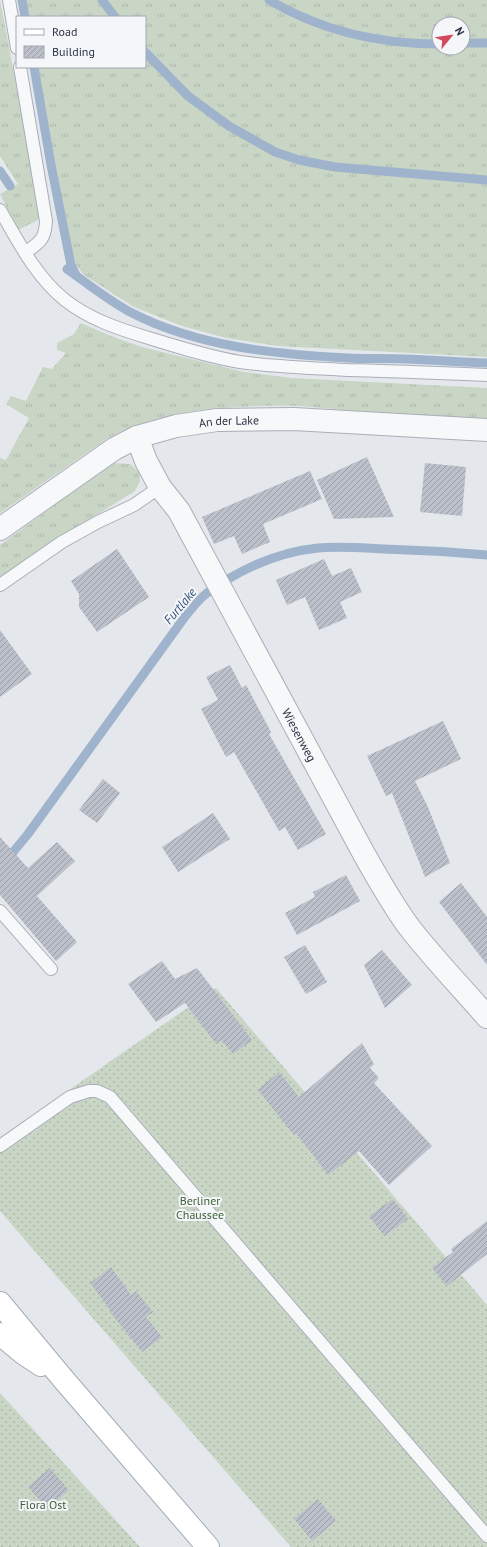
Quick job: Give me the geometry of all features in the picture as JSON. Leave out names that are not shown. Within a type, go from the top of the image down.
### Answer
[{"type":"main road","points":[[0,1304],[208,1547]]},
{"type":"main road","points":[[0,1334],[23,1353],[64,1380]]},
{"type":"street","name":"An der Lake","points":[[0,529],[114,449],[137,437],[176,426],[217,420],[294,419],[487,430]]},
{"type":"street","name":"Wiesenweg","points":[[137,437],[146,461],[160,487],[179,511],[364,854],[388,895],[420,940],[487,1017]]},
{"type":"lane","points":[[8,0],[16,43]]},
{"type":"lane","points":[[20,68],[46,221],[44,238],[25,253]]},
{"type":"lane","points":[[0,210],[25,253],[42,278],[64,299],[95,319],[129,332],[200,354],[238,362],[274,367],[487,375]]},
{"type":"lane","points":[[0,585],[62,542],[134,505],[160,487]]},
{"type":"lane","points":[[0,912],[51,968]]},
{"type":"lane","points":[[0,1146],[70,1097],[89,1091],[97,1091],[110,1097],[487,1536]]},
{"type":"green space","points":[[0,0],[40,211],[38,220],[18,230],[0,194],[18,184],[0,156]]},
{"type":"green space","points":[[24,0],[487,0],[487,357],[278,346],[226,338],[182,326],[134,307],[84,275],[76,265],[36,68],[146,68],[146,16],[27,16]]},
{"type":"green space","points":[[81,323],[142,347],[244,372],[291,378],[487,388],[487,421],[300,406],[252,406],[201,410],[176,414],[129,428],[108,438],[0,513],[0,458],[6,460],[29,418],[6,404],[11,396],[26,401],[43,367],[52,369],[66,353],[57,350],[57,343],[74,334]]},
{"type":"green space","points":[[113,463],[130,464],[139,472],[140,481],[135,491],[58,539],[0,578],[0,545]]},
{"type":"green space","name":"Berliner Chaussee","points":[[216,988],[487,1305],[487,1547],[291,1547],[0,1211],[0,1138]]},
{"type":"green space","name":"Flora Ost","points":[[0,1393],[140,1547],[0,1547]]},
{"type":"building","points":[[367,457],[394,517],[334,519],[317,480]]},
{"type":"building","points":[[425,463],[466,467],[462,516],[420,512]]},
{"type":"building","points":[[310,471],[322,499],[263,524],[270,542],[242,554],[234,536],[214,544],[202,517]]},
{"type":"building","points":[[117,549],[149,597],[97,632],[79,607],[79,594],[71,581]]},
{"type":"building","points":[[324,559],[332,576],[351,568],[362,592],[340,602],[347,618],[319,630],[305,597],[287,605],[276,580]]},
{"type":"building","points":[[0,630],[32,674],[0,697]]},
{"type":"building","points":[[230,665],[242,688],[246,685],[271,732],[269,734],[326,834],[298,850],[285,827],[279,831],[234,752],[226,757],[201,709],[218,700],[206,677]]},
{"type":"building","points":[[443,721],[461,759],[415,781],[428,807],[450,863],[425,877],[392,793],[386,796],[367,756]]},
{"type":"building","points":[[103,779],[120,793],[97,823],[79,810]]},
{"type":"building","points":[[213,813],[230,839],[178,872],[162,847]]},
{"type":"building","points":[[0,837],[28,868],[57,842],[75,861],[37,896],[77,942],[56,961],[0,895]]},
{"type":"building","points":[[346,875],[360,901],[297,935],[285,913],[315,897],[313,892]]},
{"type":"building","points":[[461,883],[487,917],[487,965],[439,902]]},
{"type":"building","points":[[305,945],[327,982],[306,994],[284,957]]},
{"type":"building","points":[[382,950],[412,985],[385,1008],[364,965]]},
{"type":"building","points":[[162,961],[175,979],[197,968],[252,1040],[233,1054],[221,1040],[216,1044],[185,1003],[156,1022],[128,984]]},
{"type":"building","points":[[362,1043],[374,1064],[370,1068],[379,1078],[374,1083],[432,1146],[389,1185],[359,1151],[328,1175],[296,1133],[294,1135],[258,1090],[279,1072],[299,1097]]},
{"type":"building","points":[[393,1199],[408,1219],[384,1236],[369,1216]]},
{"type":"building","points":[[487,1221],[487,1254],[447,1286],[432,1268],[453,1252],[451,1249]]},
{"type":"building","points":[[111,1267],[131,1295],[136,1291],[153,1312],[146,1317],[162,1337],[142,1352],[110,1312],[111,1311],[90,1283]]},
{"type":"building","points":[[50,1468],[69,1490],[47,1509],[28,1487]]},
{"type":"building","points":[[318,1499],[336,1521],[312,1541],[294,1519]]},
{"type":"waterway","points":[[22,0],[25,16]]},
{"type":"waterway","points":[[102,0],[114,16]]},
{"type":"waterway","points":[[269,0],[309,20],[351,34],[394,41],[431,44]]},
{"type":"waterway","points":[[471,43],[487,43]]},
{"type":"waterway","points":[[146,53],[188,96],[229,126],[275,152],[299,160],[335,167],[487,180]]},
{"type":"waterway","points":[[34,68],[51,165],[71,265],[76,275]]},
{"type":"waterway","points":[[0,171],[10,186]]},
{"type":"waterway","points":[[67,269],[107,298],[132,313],[157,325],[210,341],[237,347],[292,354],[487,363]]},
{"type":"waterway","name":"Furtlake","points":[[0,868],[28,834],[184,618],[207,593],[219,585],[260,563],[288,553],[318,548],[334,547],[436,551],[487,555]]}]
